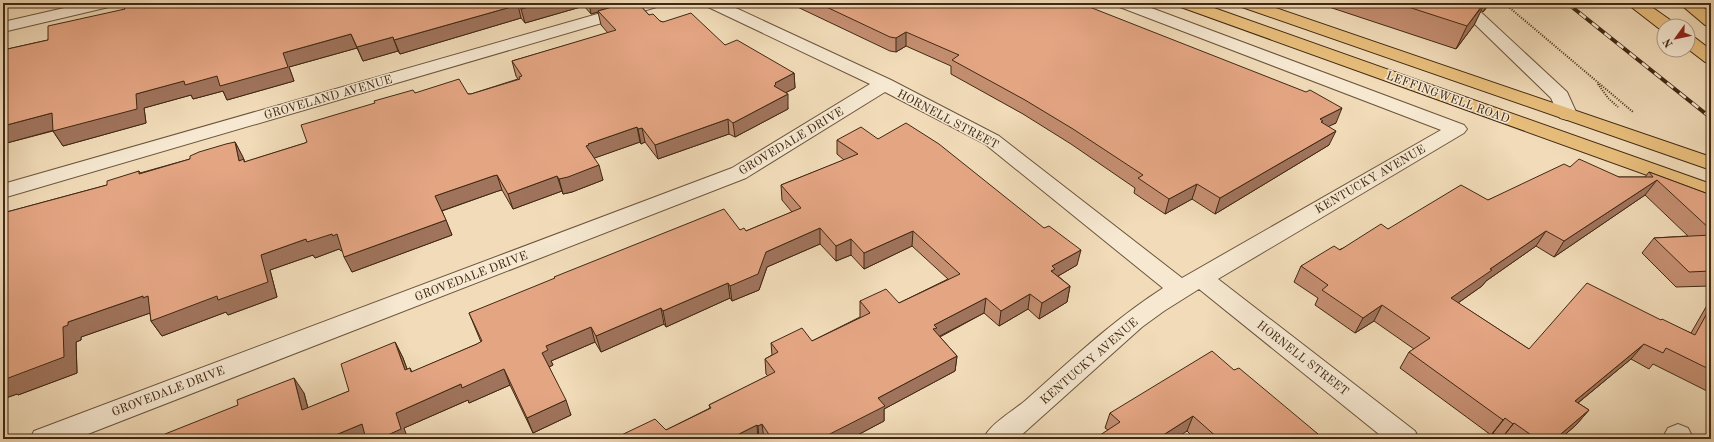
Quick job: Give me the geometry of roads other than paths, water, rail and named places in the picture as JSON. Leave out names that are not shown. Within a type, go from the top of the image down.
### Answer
[{"type":"main road","name":"LEFFINGWELL ROAD","points":[[1184,3],[1711,191]]},
{"type":"main road","name":"LEFFINGWELL ROAD","points":[[1245,3],[1711,164]]},
{"type":"main road","points":[[1636,3],[1656,18]]},
{"type":"main road","points":[[1687,3],[1711,21]]},
{"type":"main road","points":[[1696,47],[1711,58]]},
{"type":"street","points":[[3,27],[107,3]]},
{"type":"street","name":"GROVELAND AVENUE","points":[[3,191],[654,3]]},
{"type":"street","name":"HORNELL STREET","points":[[712,3],[884,84],[992,140],[1405,439]]},
{"type":"street","name":"KENTUCKY AVENUE","points":[[997,439],[1032,411],[1118,333],[1190,283],[1457,129],[1124,3]]},
{"type":"street","points":[[1461,3],[1560,96],[1567,114]]},
{"type":"street","name":"GROVEDALE DRIVE","points":[[44,439],[739,173],[884,84]]},
{"type":"railway","points":[[1567,3],[1711,118]]}]
